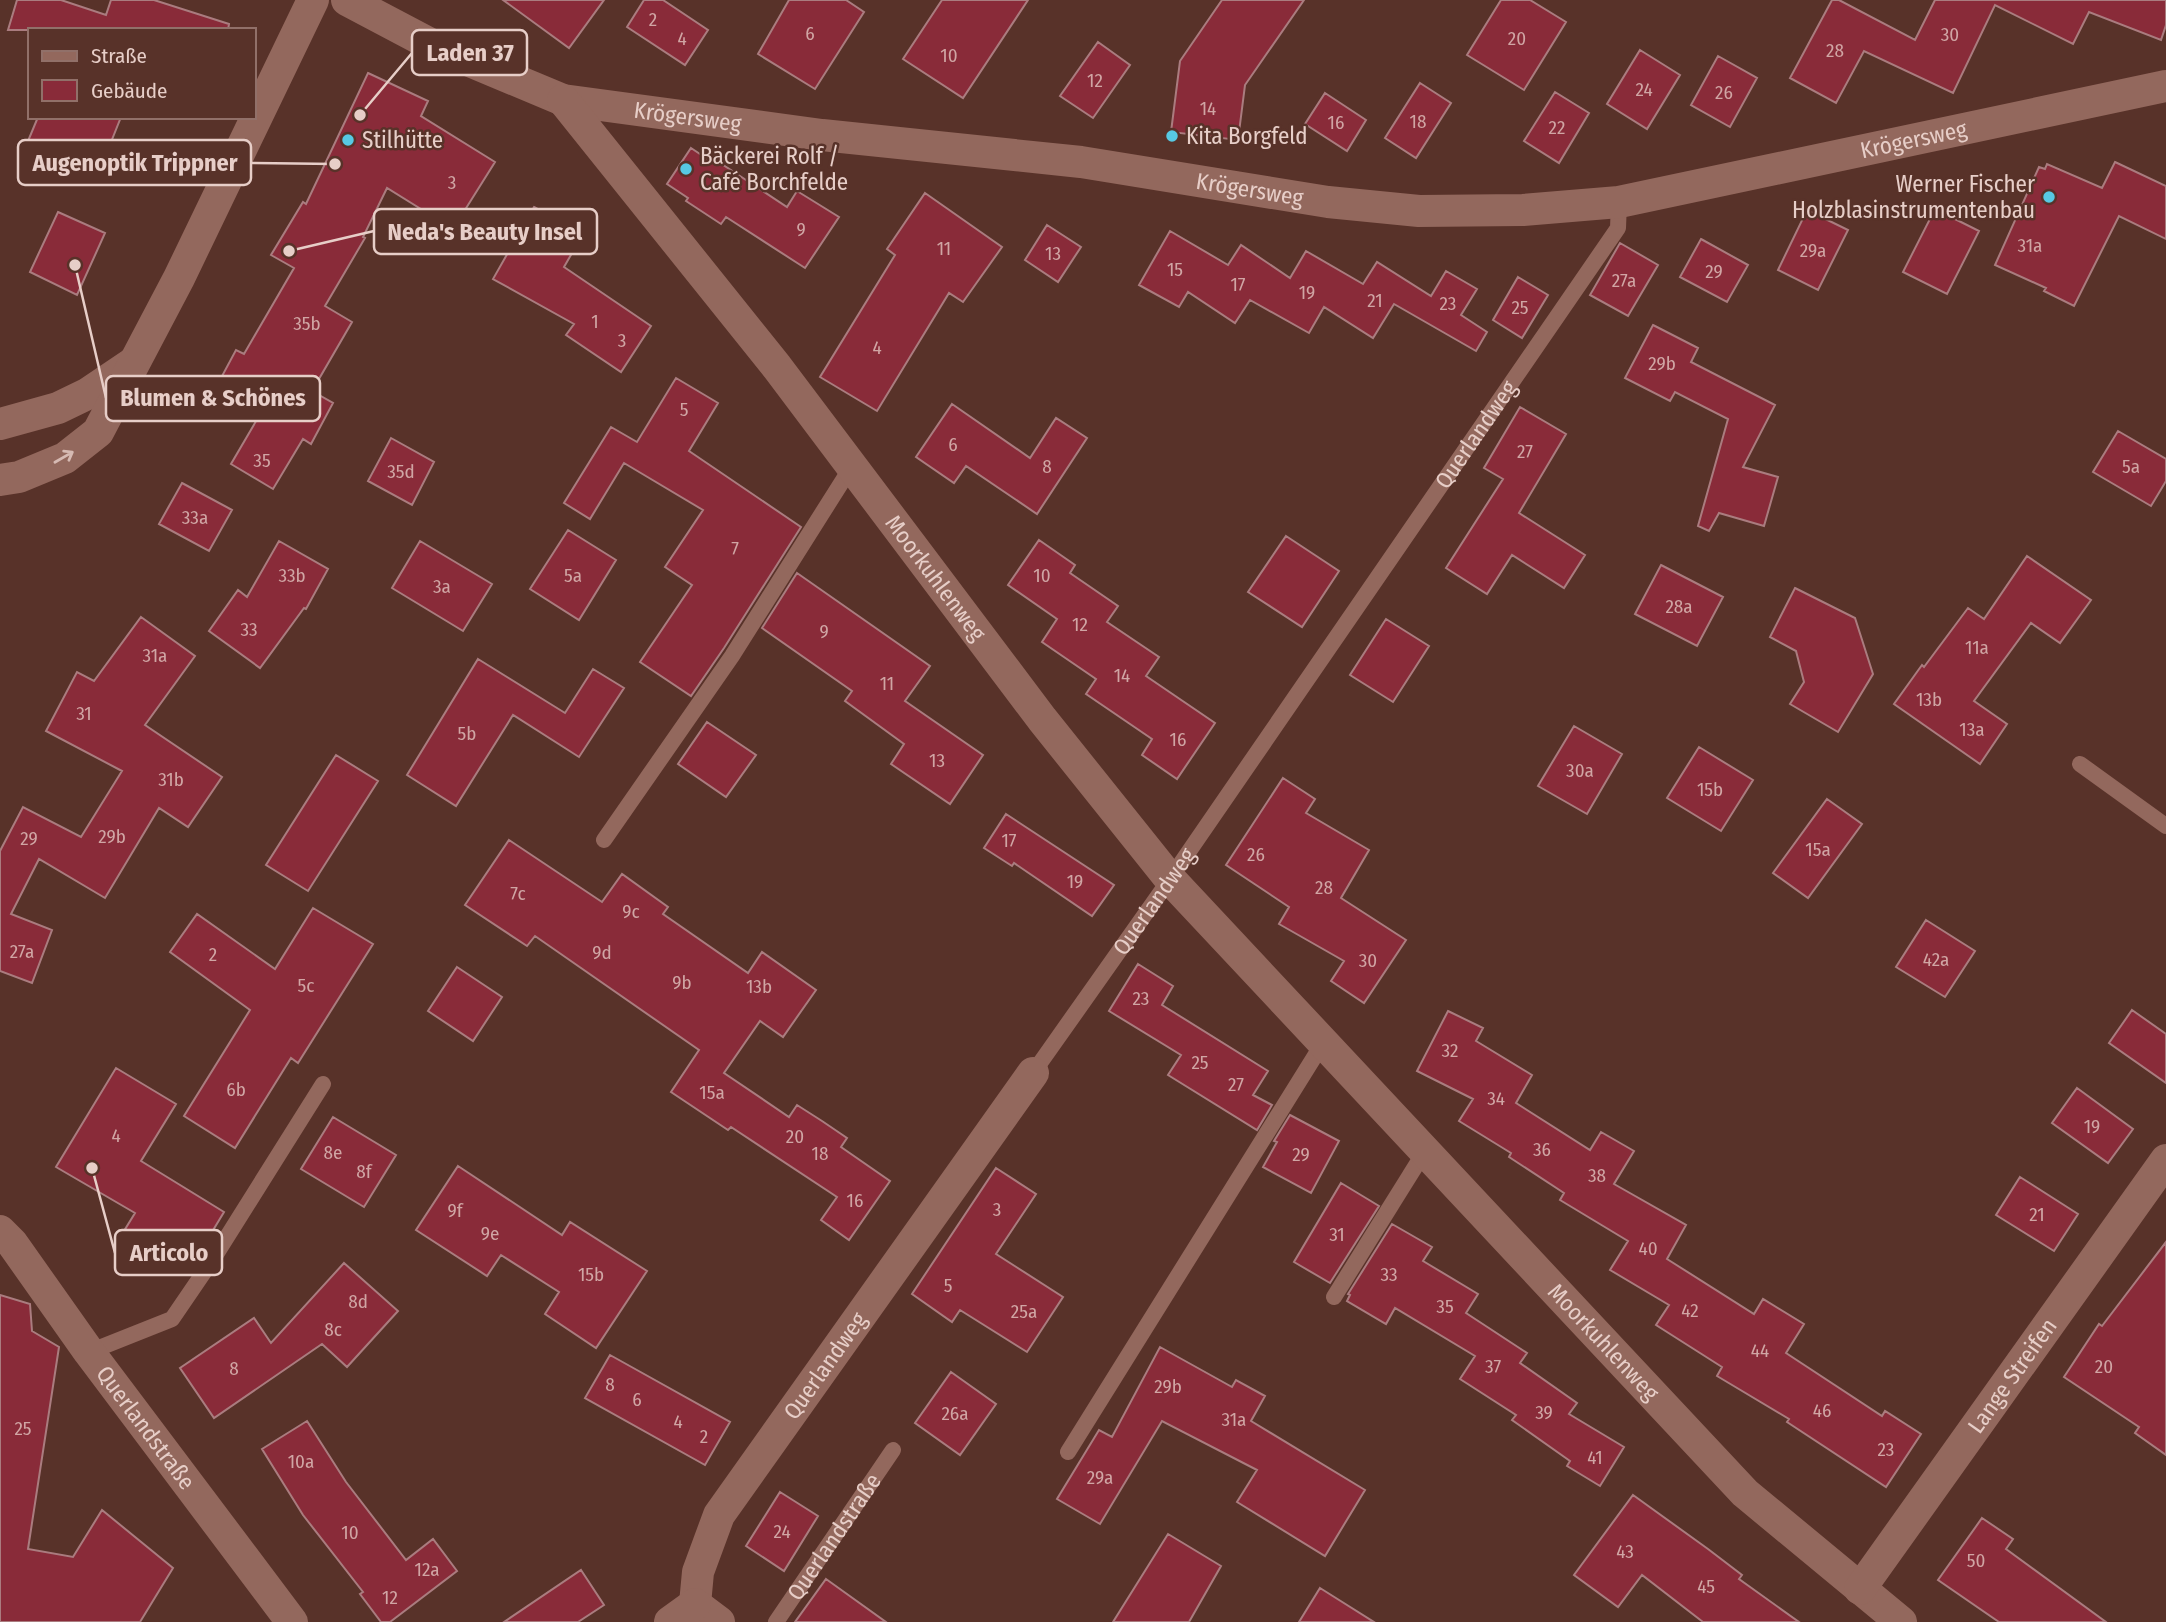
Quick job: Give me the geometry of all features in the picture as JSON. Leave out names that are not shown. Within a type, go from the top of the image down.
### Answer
[{"type":"street","points":[[256,117],[313,0]]},
{"type":"street","name":"Krögersweg","points":[[347,0],[434,46],[563,100],[822,135],[1080,162],[1328,202],[1419,211],[1523,210],[1619,202],[2166,86]]},
{"type":"street","name":"Moorkuhlenweg","points":[[563,100],[777,366],[1042,719],[1170,879],[1745,1493],[1901,1622]]},
{"type":"street","points":[[0,480],[19,477],[65,458],[98,432],[137,360],[255,119]]},
{"type":"street","points":[[0,424],[58,408],[87,394],[137,360]]},
{"type":"street","name":"Querlandweg","points":[[695,1616],[698,1572],[719,1515],[1033,1073]]},
{"type":"street","name":"Lange Streifen","points":[[1860,1590],[2166,1160]]},
{"type":"street","name":"Querlandstraße","points":[[0,1231],[12,1243],[89,1352],[292,1622]]},
{"type":"lane","name":"Querlandweg","points":[[1033,1073],[1170,879],[1618,228],[1619,202]]},
{"type":"lane","points":[[604,840],[732,656],[852,466]]},
{"type":"lane","points":[[2080,764],[2166,826]]},
{"type":"lane","points":[[1068,1452],[1323,1043]]},
{"type":"lane","points":[[89,1352],[172,1319],[215,1256],[323,1084]]},
{"type":"lane","points":[[1335,1297],[1425,1151]]},
{"type":"lane","name":"Querlandstraße","points":[[775,1622],[893,1450]]},
{"type":"building","points":[[17,0],[61,0],[106,15],[111,0],[154,0],[229,24],[228,28],[8,30]]},
{"type":"building","points":[[503,0],[604,0],[569,48]]},
{"type":"building","points":[[644,0],[663,0],[708,30],[685,65],[627,27]]},
{"type":"building","points":[[789,0],[846,0],[864,12],[815,89],[758,54]]},
{"type":"building","points":[[942,0],[1028,0],[963,98],[903,59]]},
{"type":"building","points":[[1222,0],[1304,0],[1245,85],[1238,140],[1171,132],[1180,61]]},
{"type":"building","points":[[1501,0],[1530,0],[1566,22],[1524,90],[1467,55]]},
{"type":"building","points":[[1832,0],[1839,0],[1915,40],[1935,0],[2166,0],[2166,25],[2161,40],[2089,12],[2073,44],[1995,5],[1953,93],[1864,51],[1836,103],[1790,78]]},
{"type":"building","points":[[1098,42],[1130,65],[1093,118],[1060,96]]},
{"type":"building","points":[[1640,50],[1680,75],[1647,129],[1607,104]]},
{"type":"building","points":[[1718,56],[1757,78],[1730,127],[1691,105]]},
{"type":"building","points":[[368,73],[428,101],[421,116],[495,162],[453,229],[387,188],[363,237],[365,238],[325,306],[352,322],[312,391],[333,403],[311,444],[303,439],[273,489],[231,464],[259,416],[214,391],[236,350],[244,354],[294,268],[271,255],[303,202],[306,204]]},
{"type":"building","points":[[1420,83],[1451,103],[1416,158],[1385,138]]},
{"type":"building","points":[[1555,92],[1589,113],[1559,163],[1524,141]]},
{"type":"building","points":[[1325,93],[1366,120],[1347,151],[1305,124]]},
{"type":"building","points":[[37,119],[120,119],[95,182],[23,153]]},
{"type":"building","points":[[691,148],[712,162],[714,159],[787,207],[797,191],[839,217],[805,268],[726,217],[721,224],[686,201],[688,198],[667,184]]},
{"type":"building","points":[[2115,162],[2166,186],[2166,239],[2119,216],[2074,306],[2044,291],[2046,288],[1995,265],[2039,167],[2045,169],[2047,164],[2102,188]]},
{"type":"building","points":[[925,193],[1002,247],[963,302],[949,293],[877,411],[820,377],[895,255],[887,249]]},
{"type":"building","points":[[534,207],[583,234],[564,267],[651,326],[621,372],[566,335],[574,324],[493,279]]},
{"type":"building","points":[[1935,209],[1979,231],[1947,294],[1903,272]]},
{"type":"building","points":[[1807,210],[1848,230],[1818,290],[1778,270]]},
{"type":"building","points":[[58,212],[105,233],[77,295],[30,272]]},
{"type":"building","points":[[1047,225],[1081,247],[1058,282],[1025,260]]},
{"type":"building","points":[[1170,231],[1228,265],[1241,245],[1290,278],[1306,251],[1363,284],[1377,262],[1431,296],[1446,271],[1477,289],[1461,315],[1487,332],[1476,351],[1394,304],[1373,338],[1324,307],[1309,333],[1250,300],[1235,323],[1188,292],[1179,307],[1139,285]]},
{"type":"building","points":[[1701,239],[1748,265],[1727,302],[1680,277]]},
{"type":"building","points":[[1620,243],[1658,265],[1628,316],[1590,295]]},
{"type":"building","points":[[1518,277],[1548,295],[1522,338],[1493,320]]},
{"type":"building","points":[[1653,325],[1698,348],[1691,362],[1775,405],[1743,467],[1778,477],[1764,526],[1719,513],[1709,531],[1698,526],[1728,419],[1675,392],[1670,401],[1625,378]]},
{"type":"building","points":[[676,378],[718,403],[689,451],[801,527],[691,696],[640,662],[692,585],[665,567],[703,510],[624,463],[590,519],[564,503],[611,427],[637,442]]},
{"type":"building","points":[[952,404],[1030,458],[1056,418],[1087,438],[1037,514],[966,466],[954,483],[916,457]]},
{"type":"building","points":[[1520,407],[1566,434],[1519,513],[1585,555],[1564,588],[1512,555],[1487,594],[1446,568],[1503,479],[1484,468]]},
{"type":"building","points":[[2118,431],[2166,459],[2166,481],[2151,506],[2093,472]]},
{"type":"building","points":[[391,438],[434,462],[412,505],[368,481]]},
{"type":"building","points":[[182,483],[232,510],[209,551],[159,524]]},
{"type":"building","points":[[568,530],[616,560],[579,620],[530,589]]},
{"type":"building","points":[[1286,536],[1339,571],[1302,627],[1248,592]]},
{"type":"building","points":[[1039,540],[1075,565],[1070,573],[1118,606],[1107,622],[1159,657],[1146,676],[1215,723],[1177,779],[1142,755],[1152,739],[1086,694],[1096,679],[1042,642],[1057,619],[1008,585]]},
{"type":"building","points":[[279,541],[328,569],[306,609],[304,608],[260,668],[209,631],[238,590],[247,597]]},
{"type":"building","points":[[420,541],[492,584],[463,631],[392,588]]},
{"type":"building","points":[[2027,556],[2091,600],[2060,643],[2031,623],[1974,701],[2007,724],[1980,764],[1894,704],[1968,608],[1984,619]]},
{"type":"building","points":[[1661,565],[1723,597],[1697,646],[1635,614]]},
{"type":"building","points":[[797,573],[930,666],[905,701],[983,755],[950,804],[891,764],[904,744],[845,701],[852,691],[762,628]]},
{"type":"building","points":[[1795,588],[1855,618],[1873,674],[1838,732],[1790,704],[1804,682],[1796,651],[1770,637]]},
{"type":"building","points":[[141,617],[195,656],[145,725],[222,777],[188,827],[159,808],[105,898],[39,859],[11,914],[52,930],[32,983],[0,971],[0,851],[23,807],[81,837],[122,771],[46,731],[77,672],[94,681]]},
{"type":"building","points":[[1386,619],[1429,646],[1393,702],[1350,675]]},
{"type":"building","points":[[478,659],[565,713],[593,669],[624,688],[579,757],[513,715],[456,806],[407,775]]},
{"type":"building","points":[[707,722],[756,755],[726,797],[678,764]]},
{"type":"building","points":[[1574,726],[1622,754],[1587,814],[1538,786]]},
{"type":"building","points":[[1699,747],[1753,780],[1721,831],[1667,798]]},
{"type":"building","points":[[336,755],[378,781],[308,891],[266,865]]},
{"type":"building","points":[[1283,778],[1315,799],[1306,813],[1369,850],[1341,898],[1406,940],[1364,1003],[1331,981],[1344,961],[1279,924],[1289,907],[1226,865]]},
{"type":"building","points":[[1827,799],[1862,824],[1808,898],[1773,873]]},
{"type":"building","points":[[1006,814],[1114,885],[1092,916],[1014,863],[1012,866],[984,848]]},
{"type":"building","points":[[509,840],[602,902],[622,874],[668,907],[663,914],[748,973],[762,952],[816,990],[783,1037],[760,1021],[724,1073],[789,1117],[797,1105],[822,1121],[847,1138],[841,1147],[890,1181],[849,1240],[821,1220],[837,1197],[731,1127],[728,1130],[671,1092],[699,1050],[535,936],[527,946],[465,905]]},
{"type":"building","points":[[313,908],[373,944],[298,1063],[291,1058],[235,1148],[184,1116],[250,1010],[170,952],[197,914],[275,969]]},
{"type":"building","points":[[1926,920],[1975,951],[1945,997],[1896,967]]},
{"type":"building","points":[[1138,964],[1173,986],[1162,1005],[1268,1071],[1253,1095],[1272,1105],[1257,1130],[1168,1075],[1181,1055],[1109,1011]]},
{"type":"building","points":[[457,967],[502,997],[473,1041],[428,1011]]},
{"type":"building","points":[[2132,1010],[2166,1034],[2166,1083],[2109,1043]]},
{"type":"building","points":[[1448,1011],[1483,1028],[1476,1041],[1532,1075],[1516,1103],[1590,1150],[1601,1132],[1634,1151],[1614,1184],[1686,1225],[1667,1259],[1754,1314],[1763,1299],[1804,1324],[1786,1353],[1882,1416],[1885,1411],[1921,1434],[1886,1487],[1787,1422],[1789,1419],[1717,1376],[1722,1367],[1656,1325],[1669,1305],[1610,1270],[1628,1241],[1560,1200],[1564,1193],[1509,1157],[1511,1153],[1459,1121],[1473,1099],[1417,1071]]},
{"type":"building","points":[[116,1068],[176,1104],[141,1161],[224,1212],[189,1270],[124,1231],[135,1213],[56,1167]]},
{"type":"building","points":[[2077,1088],[2133,1129],[2108,1163],[2052,1123]]},
{"type":"building","points":[[1290,1115],[1339,1141],[1311,1193],[1263,1167],[1277,1142],[1274,1141]]},
{"type":"building","points":[[333,1117],[396,1155],[364,1207],[301,1169]]},
{"type":"building","points":[[458,1166],[562,1235],[570,1222],[647,1271],[596,1348],[545,1314],[559,1292],[501,1255],[487,1276],[416,1230]]},
{"type":"building","points":[[996,1168],[1036,1194],[996,1254],[1063,1297],[1027,1352],[960,1310],[952,1322],[912,1294]]},
{"type":"building","points":[[2020,1177],[2078,1214],[2054,1251],[1996,1215]]},
{"type":"building","points":[[1341,1183],[1379,1206],[1330,1283],[1294,1262]]},
{"type":"building","points":[[1392,1224],[1432,1247],[1423,1261],[1478,1294],[1466,1313],[1527,1353],[1520,1363],[1577,1403],[1569,1414],[1624,1447],[1600,1486],[1567,1466],[1570,1461],[1512,1420],[1516,1415],[1460,1379],[1475,1356],[1395,1308],[1386,1324],[1347,1301],[1350,1295],[1348,1294]]},
{"type":"building","points":[[2166,1242],[2166,1455],[2135,1433],[2139,1427],[2064,1377],[2099,1324],[2102,1326]]},
{"type":"building","points":[[344,1263],[398,1311],[347,1367],[322,1344],[214,1418],[180,1368],[254,1318],[271,1343]]},
{"type":"building","points":[[0,1295],[30,1304],[32,1331],[59,1347],[28,1549],[73,1557],[102,1510],[173,1568],[140,1622],[0,1622]]},
{"type":"building","points":[[1160,1347],[1232,1387],[1236,1380],[1265,1396],[1251,1421],[1365,1490],[1325,1556],[1237,1502],[1257,1470],[1162,1421],[1100,1524],[1057,1499],[1099,1430],[1112,1437]]},
{"type":"building","points":[[610,1355],[730,1422],[705,1465],[585,1398]]},
{"type":"building","points":[[951,1372],[996,1404],[960,1455],[915,1423]]},
{"type":"building","points":[[307,1421],[346,1482],[406,1560],[433,1539],[457,1571],[390,1622],[381,1622],[360,1594],[363,1592],[303,1515],[262,1449]]},
{"type":"building","points":[[780,1492],[818,1516],[784,1571],[746,1546]]},
{"type":"building","points":[[1633,1495],[1742,1575],[1739,1579],[1799,1622],[1703,1622],[1642,1575],[1618,1607],[1574,1575]]},
{"type":"building","points":[[1982,1518],[2013,1539],[2006,1549],[2106,1622],[1999,1622],[1938,1580]]},
{"type":"building","points":[[1168,1534],[1221,1566],[1189,1622],[1113,1622]]},
{"type":"building","points":[[581,1570],[604,1605],[578,1622],[504,1622]]},
{"type":"building","points":[[826,1579],[886,1622],[795,1622]]},
{"type":"building","points":[[1320,1588],[1374,1622],[1299,1622]]},
{"type":"place","name":"Laden 37","points":[[360,115]]},
{"type":"place","name":"Kita Borgfeld","points":[[1172,136]]},
{"type":"place","name":"Stilhütte","points":[[348,140]]},
{"type":"place","name":"Augenoptik Trippner","points":[[335,164]]},
{"type":"place","name":"Bäckerei Rolf / Café Borchfelde","points":[[686,169]]},
{"type":"place","name":"Werner Fischer Holzblasinstrumentenbau","points":[[2049,197]]},
{"type":"place","name":"Neda's Beauty Insel","points":[[289,251]]},
{"type":"place","name":"Blumen & Schönes","points":[[75,265]]},
{"type":"place","name":"Articolo","points":[[92,1168]]}]
